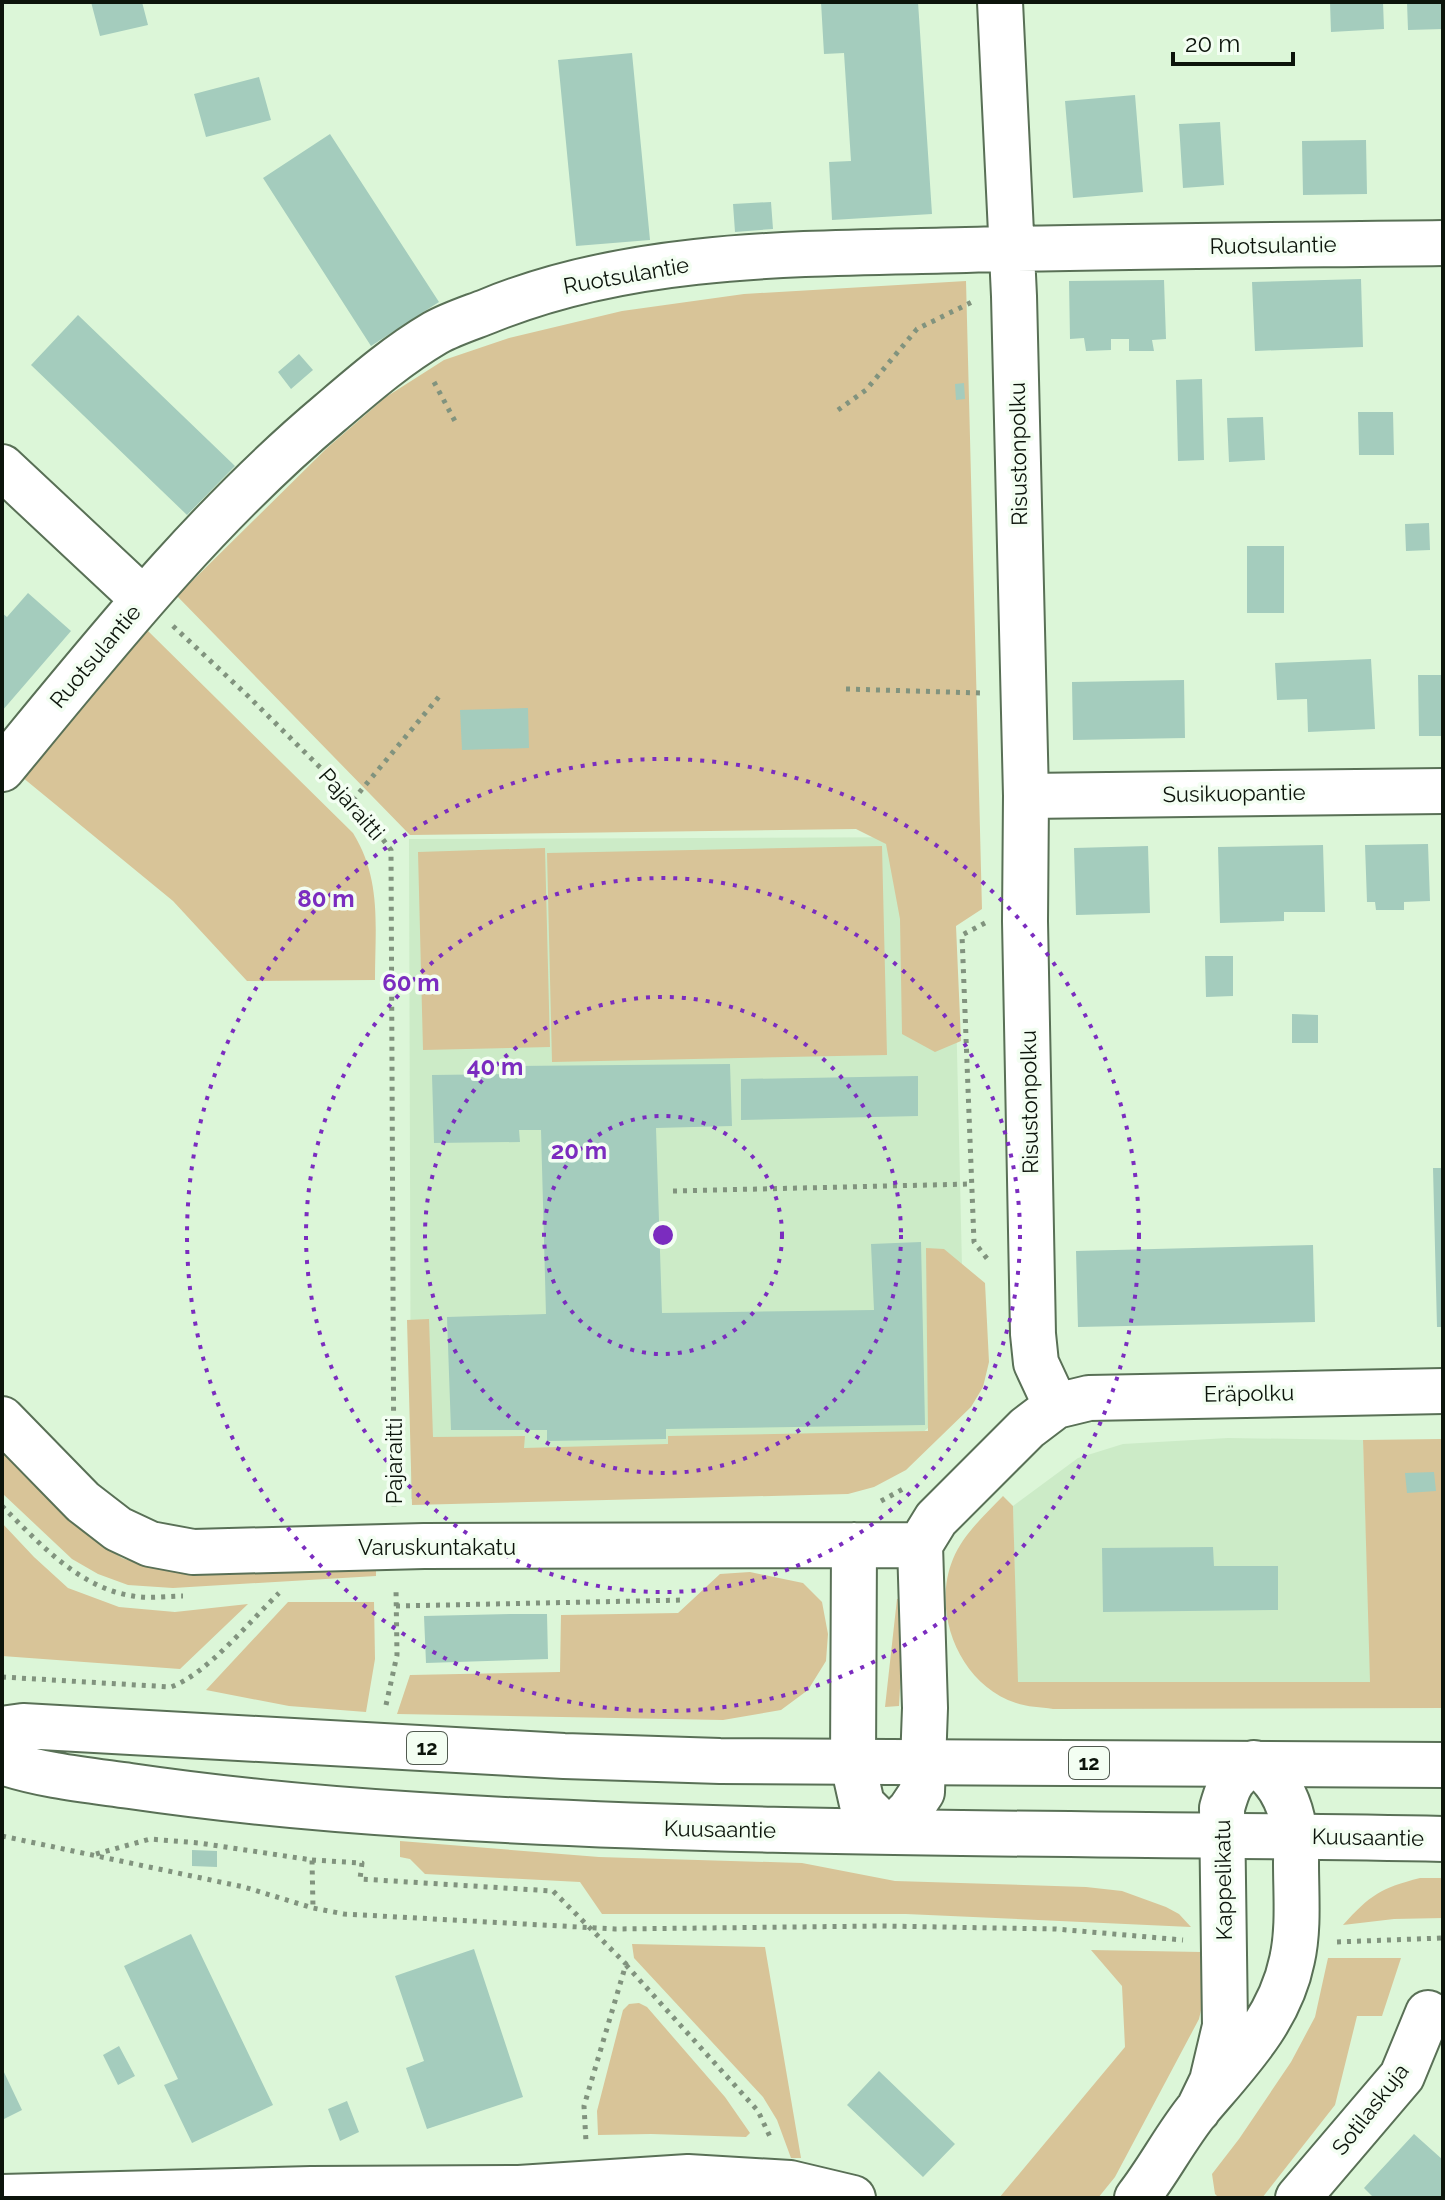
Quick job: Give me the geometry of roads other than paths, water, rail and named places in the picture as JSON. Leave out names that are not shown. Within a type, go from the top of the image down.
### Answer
[{"type":"street","name":"Risustonpolku","points":[[1000,2],[994,249],[1026,796],[1025,936],[1033,1334],[1036,1363],[1056,1406]]},
{"type":"street","name":"Ruotsulantie","points":[[2,769],[143,599],[281,454],[387,364],[439,331],[556,286],[713,260],[808,254],[1443,243]]},
{"type":"street","points":[[2,467],[143,599]]},
{"type":"street","name":"Susikuopantie","points":[[1026,796],[1443,791]]},
{"type":"street","name":"Eräpolku","points":[[1056,1406],[1089,1398],[1443,1391]]},
{"type":"street","points":[[854,1545],[853,1764],[862,1804],[889,1831],[910,1810],[922,1792],[920,1545],[936,1519],[960,1493],[1027,1428],[1056,1406]]},
{"type":"street","name":"Varuskuntakatu","points":[[2,1419],[83,1502],[118,1529],[150,1544],[193,1552],[424,1546],[920,1545]]},
{"type":"street","name":"12","points":[[2,1729],[23,1726],[564,1756],[853,1764],[1443,1765]]},
{"type":"street","name":"Kuusaantie","points":[[2,1762],[31,1772],[202,1797],[351,1811],[568,1825],[1443,1839]]},
{"type":"street","name":"Kappelikatu","points":[[1149,2194],[1212,2081],[1225,2026],[1222,1808],[1234,1775],[1254,1763],[1270,1773],[1286,1799],[1297,1836],[1292,1963],[1279,2000],[1249,2050],[1198,2110]]},
{"type":"street","name":"Sotilaskuja","points":[[1298,2198],[1402,2076],[1428,2013]]},
{"type":"street","points":[[2,2197],[311,2189],[519,2193],[688,2177],[790,2183],[853,2198]]}]
